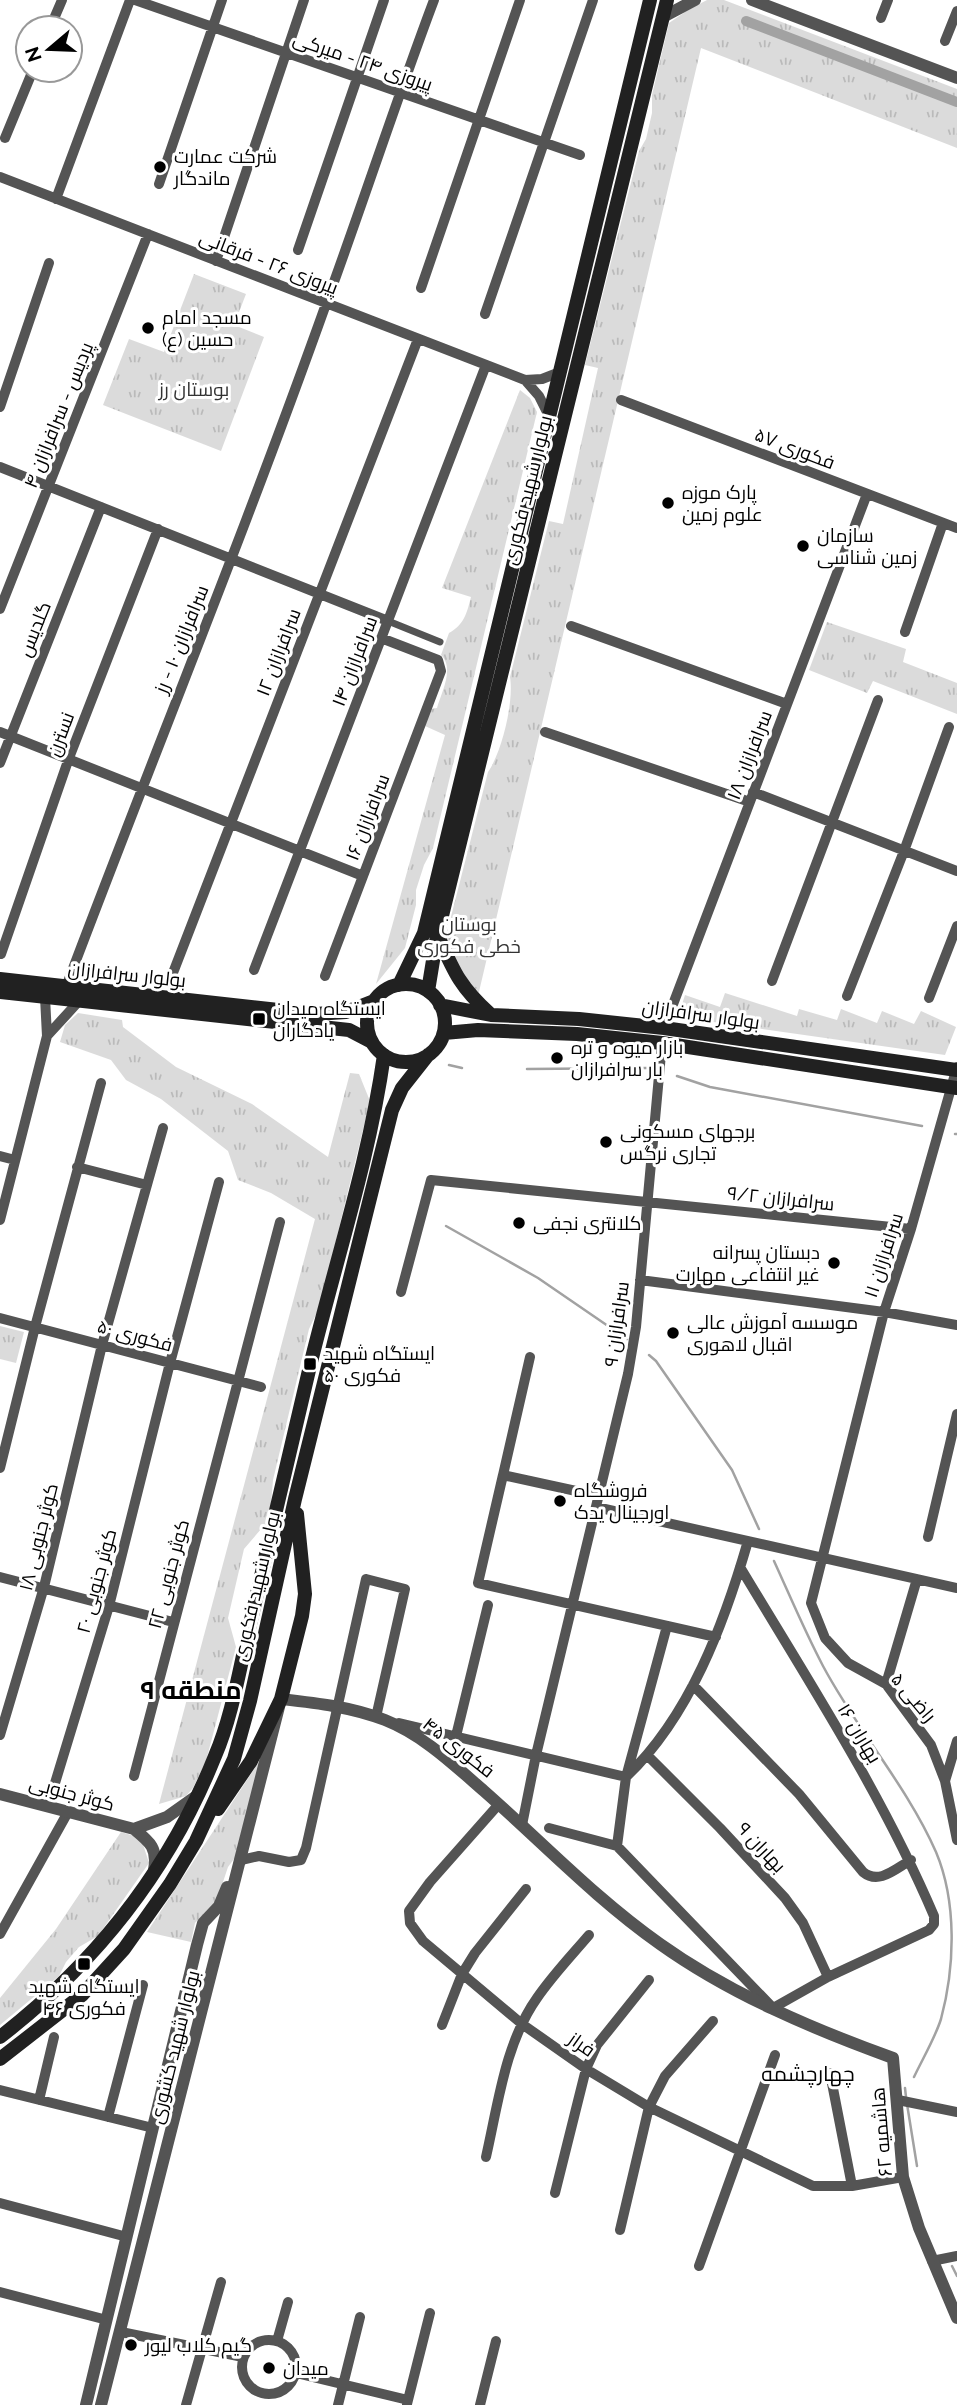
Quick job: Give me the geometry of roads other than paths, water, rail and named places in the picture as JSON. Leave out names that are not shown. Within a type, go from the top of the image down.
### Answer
[{"type":"main road","name":"بولوار شهید فکوری","points":[[428,991],[438,936],[667,0]]},
{"type":"main road","name":"بولوار شهید فکوری","points":[[399,985],[424,933],[648,2]]},
{"type":"main road","points":[[438,936],[454,973],[467,993],[491,1015]]},
{"type":"main road","name":"بولوار سرافرازان","points":[[0,979],[316,1014],[346,1012],[374,1000]]},
{"type":"main road","points":[[399,985],[414,985],[428,991],[440,1005],[444,1015],[444,1033],[439,1044],[428,1055],[414,1061],[399,1061],[384,1055],[372,1042],[368,1030],[368,1014],[374,1000],[385,990],[399,985]]},
{"type":"main road","name":"بولوار سرافرازان","points":[[0,992],[349,1030],[372,1042]]},
{"type":"main road","name":"بولوار سرافرازان","points":[[440,1005],[491,1015],[579,1019],[954,1087]]},
{"type":"main road","name":"بولوار سرافرازان","points":[[444,1033],[478,1030],[663,1035],[957,1069]]},
{"type":"main road","name":"بولوار شهید فکوری","points":[[0,2037],[84,1964],[107,1938],[154,1874],[183,1826],[216,1754],[233,1695],[310,1364],[377,1107],[384,1055]]},
{"type":"main road","name":"بولوار شهید فکوری","points":[[0,2059],[82,1995],[124,1949],[196,1841],[234,1759],[250,1701],[295,1499],[392,1110],[402,1088],[428,1055]]},
{"type":"main road","points":[[196,1841],[251,1761],[281,1699],[305,1594],[295,1499]]},
{"type":"street","name":"پیروزی ۲۴ - میرکی","points":[[133,0],[580,155]]},
{"type":"street","points":[[56,199],[133,0]]},
{"type":"street","points":[[159,184],[222,0]]},
{"type":"street","points":[[216,261],[304,0]]},
{"type":"street","points":[[298,250],[384,0]]},
{"type":"street","name":"سرافرازان ۱۰ - رز","points":[[66,987],[232,558],[327,303],[399,92],[434,0]]},
{"type":"street","points":[[421,288],[520,0]]},
{"type":"street","points":[[485,314],[593,0]]},
{"type":"street","points":[[663,17],[695,0]]},
{"type":"street","points":[[752,0],[957,78]]},
{"type":"street","points":[[881,18],[888,0]]},
{"type":"street","points":[[945,41],[957,11]]},
{"type":"street","points":[[5,138],[27,84]]},
{"type":"street","name":"پیروزی ۲۶ - فرقانی","points":[[0,177],[525,380]]},
{"type":"street","name":"پردیس - سرافرازان ۴","points":[[0,609],[148,234]]},
{"type":"street","points":[[0,407],[49,263]]},
{"type":"street","name":"سرافرازان ۱۲","points":[[171,978],[418,338]]},
{"type":"street","name":"سرافرازان ۱۴","points":[[254,970],[486,365]]},
{"type":"street","points":[[525,380],[542,379],[560,372]]},
{"type":"street","points":[[525,380],[539,396],[549,416]]},
{"type":"street","name":"فکوری ۵۷","points":[[621,400],[957,528]]},
{"type":"street","points":[[0,467],[440,642]]},
{"type":"street","name":"سرافرازان ۱۸","points":[[663,1035],[867,494]]},
{"type":"street","name":"گلدیس","points":[[0,764],[5,734],[101,507]]},
{"type":"street","points":[[905,632],[943,523]]},
{"type":"street","name":"نسترن","points":[[1,954],[69,758],[158,529]]},
{"type":"street","points":[[571,626],[787,704]]},
{"type":"street","name":"سرافرازان ۱۶","points":[[325,976],[441,671],[438,660],[381,638]]},
{"type":"street","points":[[772,981],[878,701]]},
{"type":"street","points":[[847,996],[949,727]]},
{"type":"street","points":[[545,732],[832,823],[957,871]]},
{"type":"street","points":[[5,734],[363,876]]},
{"type":"street","points":[[929,998],[957,926]]},
{"type":"street","points":[[0,1220],[47,1037],[45,997]]},
{"type":"street","points":[[47,1037],[79,1001]]},
{"type":"street","name":"سرافرازان ۹","points":[[522,1825],[536,1755],[628,1374],[636,1328],[663,1035]]},
{"type":"street","name":"سرافرازان ۱۱","points":[[824,1559],[884,1312],[954,1087],[957,1069]]},
{"type":"street","points":[[0,1468],[100,1083]]},
{"type":"street","name":"کوثر جنوبی ۱۸","points":[[0,1735],[44,1587],[102,1345],[163,1128]]},
{"type":"street","points":[[0,1156],[15,1160]]},
{"type":"street","points":[[77,1167],[147,1185]]},
{"type":"street","name":"سرافرازان ۹/۲","points":[[401,1292],[431,1180],[911,1229]]},
{"type":"street","name":"کوثر جنوبی ۲۰","points":[[48,1806],[109,1606],[219,1182]]},
{"type":"street","name":"کوثر جنوبی ۲۲","points":[[134,1776],[280,1222]]},
{"type":"street","points":[[640,1280],[884,1312],[957,1325]]},
{"type":"street","name":"فکوری ۵۰","points":[[0,1318],[261,1387]]},
{"type":"street","points":[[530,1357],[478,1583],[716,1637]]},
{"type":"street","points":[[928,1537],[957,1414]]},
{"type":"street","points":[[503,1475],[599,1496]]},
{"type":"street","points":[[596,1507],[957,1588]]},
{"type":"street","points":[[626,1777],[648,1756],[712,1650],[748,1541]]},
{"type":"street","name":"راضی ۵","points":[[824,1559],[811,1603],[825,1638],[848,1663],[886,1684],[931,1745],[945,1781],[957,1840]]},
{"type":"street","name":"بهاران ۱۶","points":[[740,1567],[873,1789],[911,1860],[934,1916],[934,1924],[929,1930],[828,1978]]},
{"type":"street","points":[[0,1577],[173,1622]]},
{"type":"street","points":[[886,1684],[917,1578]]},
{"type":"street","points":[[203,1923],[219,1906],[234,1863],[259,1856],[289,1862],[301,1860],[306,1848],[366,1579],[404,1589],[380,1718],[626,1777]]},
{"type":"street","points":[[456,1736],[488,1605]]},
{"type":"street","points":[[617,1846],[626,1777],[667,1626]]},
{"type":"street","points":[[693,1685],[799,1794],[870,1878],[877,1879],[911,1860]]},
{"type":"street","name":"فکوری ۴۵","points":[[281,1699],[337,1706],[380,1718],[419,1737],[499,1804],[619,1912],[660,1944],[703,1972],[773,2008],[838,2038],[893,2058]]},
{"type":"street","name":"بولوار شهید کشوری","points":[[101,2405],[281,1699]]},
{"type":"street","points":[[945,1781],[957,1741]]},
{"type":"street","name":"بهاران ۹","points":[[648,1756],[785,1898],[803,1923],[828,1978]]},
{"type":"street","name":"کوثر جنوبی","points":[[0,1794],[134,1829]]},
{"type":"street","points":[[154,1874],[156,1857],[150,1843],[134,1829],[167,1817],[199,1794]]},
{"type":"street","name":"فراز","points":[[499,1804],[430,1882],[409,1911],[410,1923],[423,1941],[522,2024],[586,2069],[649,2107],[740,2153],[813,2186],[852,2186],[902,2177]]},
{"type":"street","points":[[0,1934],[68,1812]]},
{"type":"street","points":[[549,1828],[617,1846],[773,2008],[828,1978]]},
{"type":"street","points":[[442,2025],[462,1974],[475,1952],[526,1889]]},
{"type":"street","points":[[203,1923],[215,1920],[224,1929]]},
{"type":"street","name":"بولوار شهید کشوری","points":[[86,2405],[203,1923]]},
{"type":"street","points":[[486,2157],[512,2048],[522,2024],[536,1999],[589,1935]]},
{"type":"street","points":[[555,2193],[586,2069],[597,2045],[649,1980]]},
{"type":"street","points":[[108,2117],[143,1985]]},
{"type":"street","points":[[620,2230],[649,2107],[665,2076],[713,2021]]},
{"type":"street","points":[[39,2100],[54,2037]]},
{"type":"street","points":[[699,2266],[775,2055]]},
{"type":"street","name":"هاشمیه ۶۲","points":[[893,2058],[902,2177],[932,2261],[957,2318]]},
{"type":"street","points":[[830,2073],[852,2186]]},
{"type":"street","points":[[0,2090],[153,2128]]},
{"type":"street","points":[[898,2100],[957,2112]]},
{"type":"street","points":[[0,2203],[128,2237]]},
{"type":"street","points":[[932,2261],[957,2256]]},
{"type":"street","points":[[186,2405],[220,2282]]},
{"type":"street","points":[[0,2292],[107,2320]]},
{"type":"street","points":[[276,2341],[288,2302]]},
{"type":"street","points":[[296,2373],[343,2383],[408,2402],[430,2313]]},
{"type":"street","points":[[338,2405],[360,2316]]},
{"type":"street","points":[[121,2332],[243,2357]]},
{"type":"street","points":[[263,2340],[276,2341],[288,2347],[293,2354],[296,2373],[288,2387],[280,2392],[262,2394],[247,2384],[242,2366],[243,2357],[255,2343],[263,2340]]},
{"type":"street","points":[[480,2405],[496,2341]]},
{"type":"street","points":[[260,2405],[262,2394]]},
{"type":"waterway","points":[[746,21],[957,102]]},
{"type":"waterway","points":[[449,1065],[462,1068]]},
{"type":"waterway","points":[[527,1069],[648,1068]]},
{"type":"waterway","points":[[677,1076],[710,1087],[922,1126]]},
{"type":"waterway","points":[[446,1226],[538,1278],[627,1339]]},
{"type":"waterway","points":[[649,1355],[656,1361],[732,1470],[759,1529]]},
{"type":"waterway","points":[[774,1561],[836,1690],[911,1804],[943,1871],[951,1913],[949,1978],[941,2019],[914,2077]]},
{"type":"waterway","points":[[905,2088],[906,2097]]},
{"type":"waterway","points":[[907,2104],[917,2166]]},
{"type":"waterway","points":[[952,2266],[957,2276]]},
{"type":"place","name":"شرکت عمارت ماندگار","points":[[160,167]]},
{"type":"place","name":"مسجد امام حسین (ع)","points":[[148,328]]},
{"type":"place","name":"پارک موزه علوم زمین","points":[[668,503]]},
{"type":"place","name":"سازمان زمین شناسی","points":[[803,546]]},
{"type":"place","name":"ایستگاه میدان یادگاران","points":[[259,1019]]},
{"type":"place","name":"بازار میوه و تره بار سرافرازان","points":[[557,1058]]},
{"type":"place","name":"برجهای مسکونی تجاری نرگس","points":[[606,1142]]},
{"type":"place","name":"کلانتری نجفی","points":[[519,1223]]},
{"type":"place","name":"دبستان پسرانه غیر انتفاعی مهارت","points":[[834,1263]]},
{"type":"place","name":"موسسه آموزش عالی اقبال لاهوری","points":[[673,1333]]},
{"type":"place","name":"ایستگاه شهید فکوری ۵۰","points":[[310,1364]]},
{"type":"place","name":"فروشگاه اورجینال یدک","points":[[560,1501]]},
{"type":"place","name":"ایستگاه شهید فکوری ۴۶","points":[[84,1964]]},
{"type":"place","name":"گیم کلاب لیور","points":[[131,2345]]},
{"type":"place","name":"میدان","points":[[269,2368]]},
{"type":"district","name":"منطقه ۹","points":[[191,1690]]},
{"type":"district","name":"چهارچشمه","points":[[808,2074]]},
{"type":"park label","name":"بوستان رز","points":[[194,389]]},
{"type":"park label","name":"بوستان خطی فکوری","points":[[469,935]]}]
